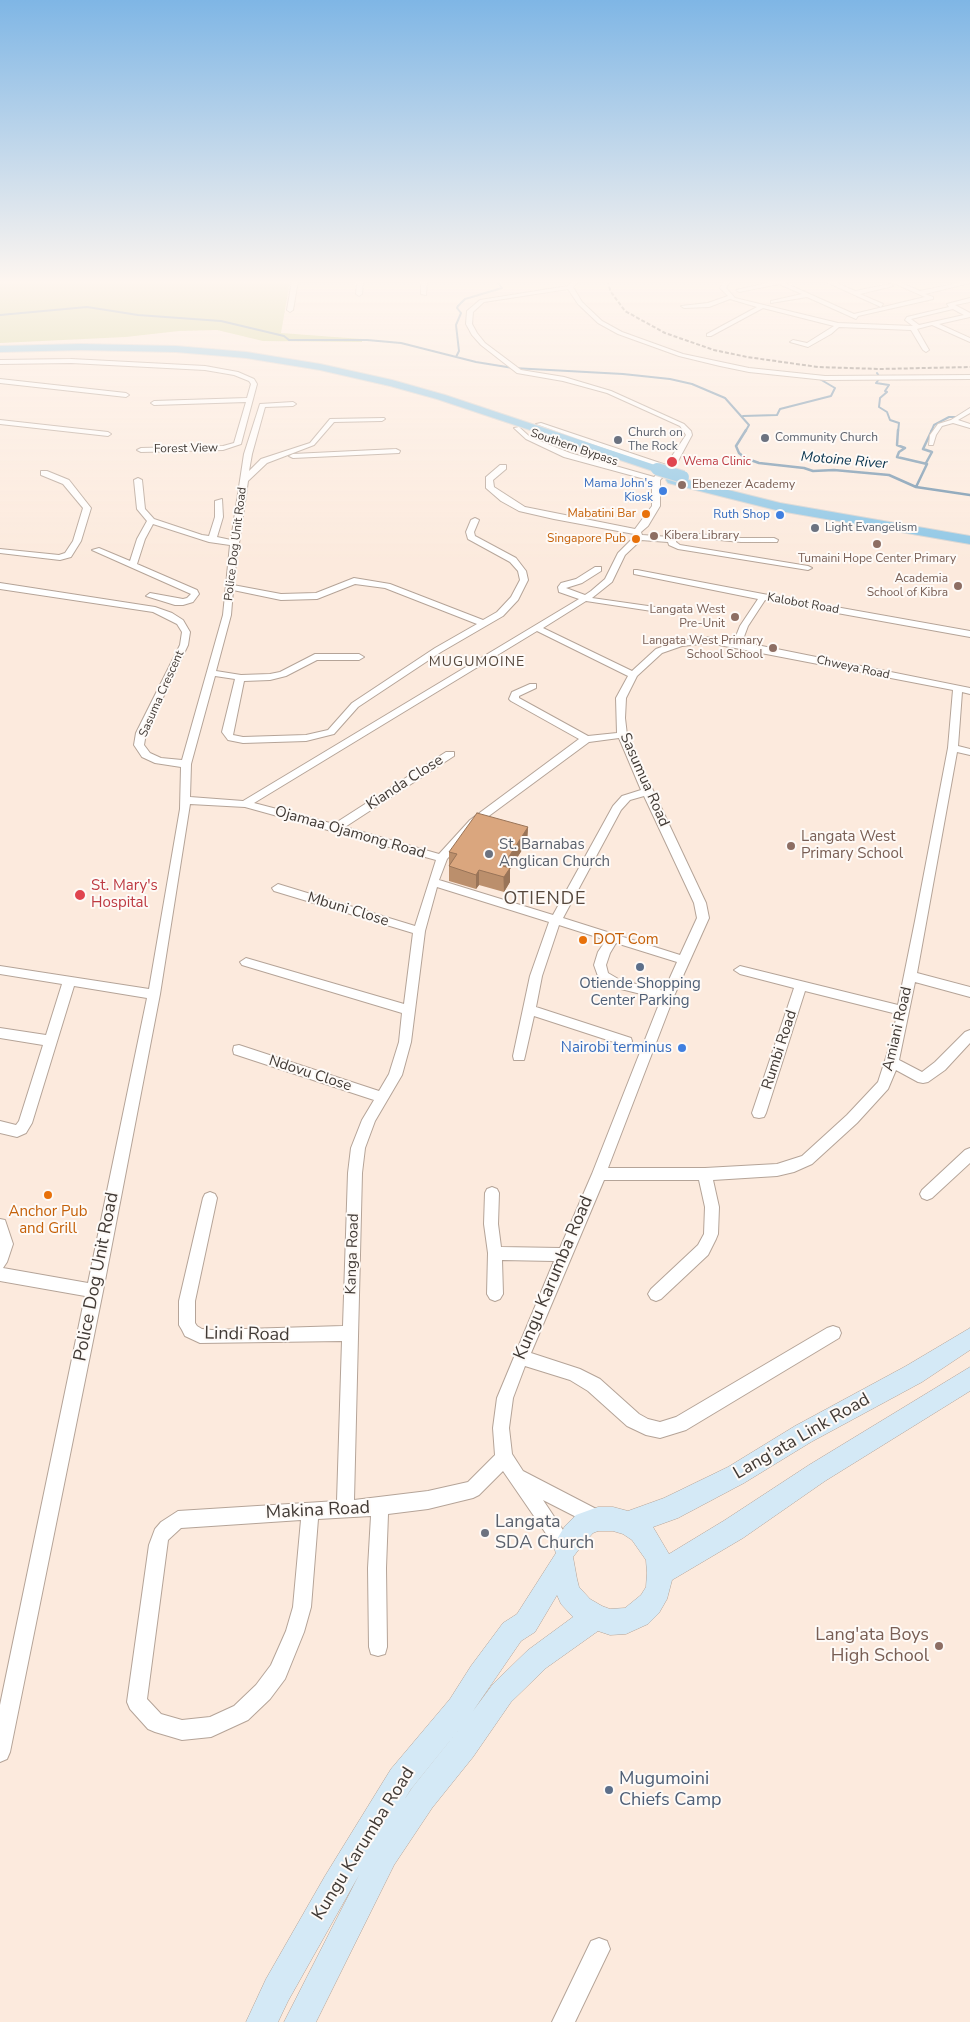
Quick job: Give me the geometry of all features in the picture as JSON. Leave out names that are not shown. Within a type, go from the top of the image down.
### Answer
[{"type":"highway","name":"Southern Bypass","points":[[335,375],[376,384],[517,428],[611,462],[763,496],[970,535]]},
{"type":"highway","name":"Southern Bypass","points":[[358,375],[441,397],[715,492],[788,508],[970,540]]},
{"type":"main road","name":"Lang'ata Link Road","points":[[628,1523],[669,1510],[736,1474],[803,1434],[914,1374],[970,1338]]},
{"type":"main road","points":[[660,1573],[734,1529],[816,1473],[970,1378]]},
{"type":"main road","points":[[598,1519],[613,1519],[628,1523],[641,1531],[658,1558],[660,1573],[658,1590],[650,1604],[639,1615],[626,1621],[610,1622],[595,1617],[581,1608],[570,1595],[564,1579],[564,1555],[574,1535],[585,1524],[598,1519]]},
{"type":"main road","name":"Kungu Karumba Road","points":[[262,2022],[277,1990],[335,1886],[396,1788],[422,1752],[459,1708],[480,1675],[512,1632],[526,1623],[564,1555]]},
{"type":"main road","points":[[300,2022],[384,1855],[422,1798],[463,1748],[502,1693],[537,1660],[595,1617]]},
{"type":"street","name":"Forest View","points":[[141,450],[224,448],[234,446],[239,442],[254,384],[252,380],[241,375]]},
{"type":"street","points":[[245,804],[585,599],[605,584],[621,555],[638,535],[655,509],[657,502],[654,484],[665,475],[689,432],[682,425],[609,392],[538,375]]},
{"type":"street","points":[[800,375],[825,378],[970,378]]},
{"type":"street","points":[[954,377],[954,379],[970,383]]},
{"type":"street","points":[[0,381],[126,395]]},
{"type":"street","points":[[154,403],[249,400]]},
{"type":"street","points":[[244,480],[248,454],[262,405],[293,404]]},
{"type":"street","points":[[931,444],[940,425],[970,410]]},
{"type":"street","name":"Police Dog Unit Road","points":[[186,764],[227,615],[234,543],[244,480],[260,463],[312,444],[332,420],[382,419]]},
{"type":"street","points":[[953,420],[970,426]]},
{"type":"street","points":[[0,422],[108,434]]},
{"type":"street","points":[[539,424],[638,459],[665,475]]},
{"type":"street","points":[[278,456],[396,451]]},
{"type":"street","points":[[503,467],[489,479],[490,488],[522,509],[638,535],[672,540],[677,536],[688,535],[741,540],[774,540]]},
{"type":"street","points":[[0,551],[60,558],[68,555],[77,541],[87,508],[66,482],[44,473]]},
{"type":"street","points":[[138,480],[141,509],[151,521],[212,540],[234,543]]},
{"type":"street","points":[[212,540],[219,518],[219,501]]},
{"type":"street","points":[[240,678],[227,732],[231,738],[252,740],[306,738],[331,732],[355,705],[438,650],[500,614],[508,607],[524,580],[522,570],[513,560],[471,537],[470,532],[476,520]]},
{"type":"street","points":[[133,565],[141,539],[151,521]]},
{"type":"street","points":[[672,540],[674,546],[678,547],[808,568]]},
{"type":"street","points":[[96,550],[195,594],[190,600],[183,602],[150,596]]},
{"type":"street","points":[[598,569],[586,578],[562,587],[565,592],[585,599],[662,610]]},
{"type":"street","name":"Kalobot Road","points":[[637,572],[763,597],[970,634]]},
{"type":"street","points":[[229,588],[281,597],[317,596],[354,582],[387,586],[483,623]]},
{"type":"street","name":"Sasuma Crescent","points":[[0,586],[149,609],[169,615],[180,622],[186,632],[184,645],[141,733],[139,745],[146,755],[159,761],[186,764]]},
{"type":"street","points":[[737,644],[744,626],[763,597]]},
{"type":"street","points":[[537,628],[633,675]]},
{"type":"street","name":"Sasumua Road","points":[[668,996],[703,918],[700,903],[622,735],[620,718],[622,698],[633,675],[660,651],[681,643],[710,640],[737,644]]},
{"type":"street","name":"Chweya Road","points":[[737,644],[964,690]]},
{"type":"street","points":[[212,673],[227,674],[240,678],[270,678],[283,674],[315,657],[359,657]]},
{"type":"street","points":[[532,686],[515,694],[514,699],[586,739]]},
{"type":"street","name":"Amiani Road","points":[[599,1174],[705,1174],[777,1170],[794,1166],[807,1160],[870,1101],[883,1085],[892,1062],[903,1011],[964,690]]},
{"type":"street","name":"Ojamaa Ojamong Road","points":[[185,800],[245,804],[442,858],[474,822],[586,739],[622,735]]},
{"type":"street","points":[[953,748],[970,752]]},
{"type":"street","name":"Kianda Close","points":[[336,828],[450,754]]},
{"type":"street","points":[[185,800],[186,764]]},
{"type":"street","points":[[519,1056],[544,950],[555,921],[617,808],[626,798],[647,792]]},
{"type":"street","name":"Police Dog Unit Road","points":[[0,1752],[154,994],[185,800]]},
{"type":"street","name":"Kanga Road","points":[[344,1509],[355,1173],[358,1148],[369,1120],[395,1075],[405,1042],[420,931],[433,882],[442,858]]},
{"type":"street","points":[[433,882],[684,960]]},
{"type":"street","name":"Mbuni Close","points":[[278,888],[420,931]]},
{"type":"street","points":[[613,938],[604,952],[600,965],[603,976],[617,984],[668,996]]},
{"type":"street","points":[[246,962],[408,1010]]},
{"type":"street","points":[[0,970],[154,994]]},
{"type":"street","points":[[740,970],[903,1011]]},
{"type":"street","points":[[910,976],[970,992]]},
{"type":"street","points":[[0,1127],[17,1131],[25,1123],[52,1042],[59,1010],[69,982]]},
{"type":"street","name":"Rumbi Road","points":[[759,1113],[801,986]]},
{"type":"street","name":"Kungu Karumba Road","points":[[598,1519],[517,1477],[504,1458],[500,1445],[500,1428],[505,1398],[599,1174],[668,996]]},
{"type":"street","points":[[529,1010],[626,1041]]},
{"type":"street","points":[[0,1032],[52,1042]]},
{"type":"street","points":[[892,1062],[915,1076],[923,1078],[940,1066],[970,1036]]},
{"type":"street","name":"Ndovu Close","points":[[239,1050],[381,1097]]},
{"type":"street","points":[[927,1194],[970,1154]]},
{"type":"street","points":[[656,1294],[703,1250],[712,1234],[712,1207],[705,1174]]},
{"type":"street","points":[[492,1193],[491,1224],[495,1253],[495,1294]]},
{"type":"street","name":"Lindi Road","points":[[210,1198],[188,1301],[187,1325],[190,1332],[200,1336],[212,1337],[351,1333]]},
{"type":"street","points":[[0,1225],[6,1244],[0,1262]]},
{"type":"street","points":[[495,1253],[565,1255]]},
{"type":"street","points":[[0,1274],[95,1291]]},
{"type":"street","points":[[521,1357],[574,1374],[594,1385],[633,1420],[646,1427],[660,1430],[680,1424],[833,1333]]},
{"type":"street","name":"Makina Road","points":[[310,1511],[302,1607],[286,1656],[278,1672],[263,1692],[241,1713],[211,1727],[182,1730],[155,1722],[137,1702],[154,1573],[161,1535],[167,1528],[178,1520],[310,1511],[380,1507],[428,1500],[473,1489],[504,1458]]},
{"type":"street","points":[[517,1477],[564,1555]]},
{"type":"street","points":[[378,1647],[377,1568],[380,1507]]},
{"type":"street","points":[[563,2022],[599,1949]]},
{"type":"building","name":"St. Barnabas Anglican Church","points":[[477,813],[528,827],[503,866],[510,868],[504,877],[479,870],[476,875],[449,866],[457,854],[449,852]]},
{"type":"waterway","name":"Motoine River","points":[[636,375],[670,379],[692,384],[725,398],[749,425],[745,432]]},
{"type":"waterway","points":[[878,375],[880,378],[876,383],[889,385],[885,391],[887,392],[880,398],[879,407],[887,412],[890,420],[899,423],[898,432]]},
{"type":"waterway","points":[[743,416],[777,415],[780,409],[831,396],[835,388],[818,378]]},
{"type":"waterway","points":[[931,432],[934,425],[949,417],[959,417]]},
{"type":"waterway","name":"Motoine River","points":[[746,430],[736,446],[739,453],[745,458],[759,463],[804,468],[813,471],[834,470],[889,475],[916,487]]},
{"type":"waterway","points":[[898,430],[897,445],[905,448],[899,452],[897,457],[927,464],[916,487]]},
{"type":"waterway","points":[[926,463],[932,452],[923,449],[932,430]]},
{"type":"waterway","name":"Motoine River","points":[[916,487],[970,495]]},
{"type":"place","name":"Community Church","points":[[765,438]]},
{"type":"place","name":"Church on The Rock","points":[[618,440]]},
{"type":"place","name":"Wema Clinic","points":[[672,462]]},
{"type":"place","name":"Ebenezer Academy","points":[[682,485]]},
{"type":"place","name":"Mama John's Kiosk","points":[[663,491]]},
{"type":"place","name":"Mabatini Bar","points":[[646,514]]},
{"type":"place","name":"Ruth Shop","points":[[780,515]]},
{"type":"place","name":"Light Evangelism","points":[[815,528]]},
{"type":"place","name":"Kibera Library","points":[[654,536]]},
{"type":"place","name":"Singapore Pub","points":[[636,539]]},
{"type":"place","name":"Tumaini Hope Center Primary","points":[[877,544]]},
{"type":"place","name":"Academia School of Kibra","points":[[958,586]]},
{"type":"place","name":"Langata West Pre-Unit","points":[[735,617]]},
{"type":"place","name":"Langata West Primary School School","points":[[773,648]]},
{"type":"place","name":"Langata West Primary School","points":[[791,846]]},
{"type":"place","name":"St. Barnabas Anglican Church","points":[[489,854]]},
{"type":"place","name":"St. Mary's Hospital","points":[[80,895]]},
{"type":"place","name":"DOT Com","points":[[583,940]]},
{"type":"place","name":"Otiende Shopping Center Parking","points":[[640,967]]},
{"type":"place","name":"Nairobi terminus","points":[[682,1048]]},
{"type":"place","name":"Anchor Pub and Grill","points":[[48,1195]]},
{"type":"place","name":"Langata SDA Church","points":[[485,1533]]},
{"type":"place","name":"Lang'ata Boys High School","points":[[939,1646]]},
{"type":"place","name":"Mugumoini Chiefs Camp","points":[[609,1790]]},
{"type":"district","name":"MUGUMOINE","points":[[477,663]]},
{"type":"district","name":"OTIENDE","points":[[545,900]]}]
